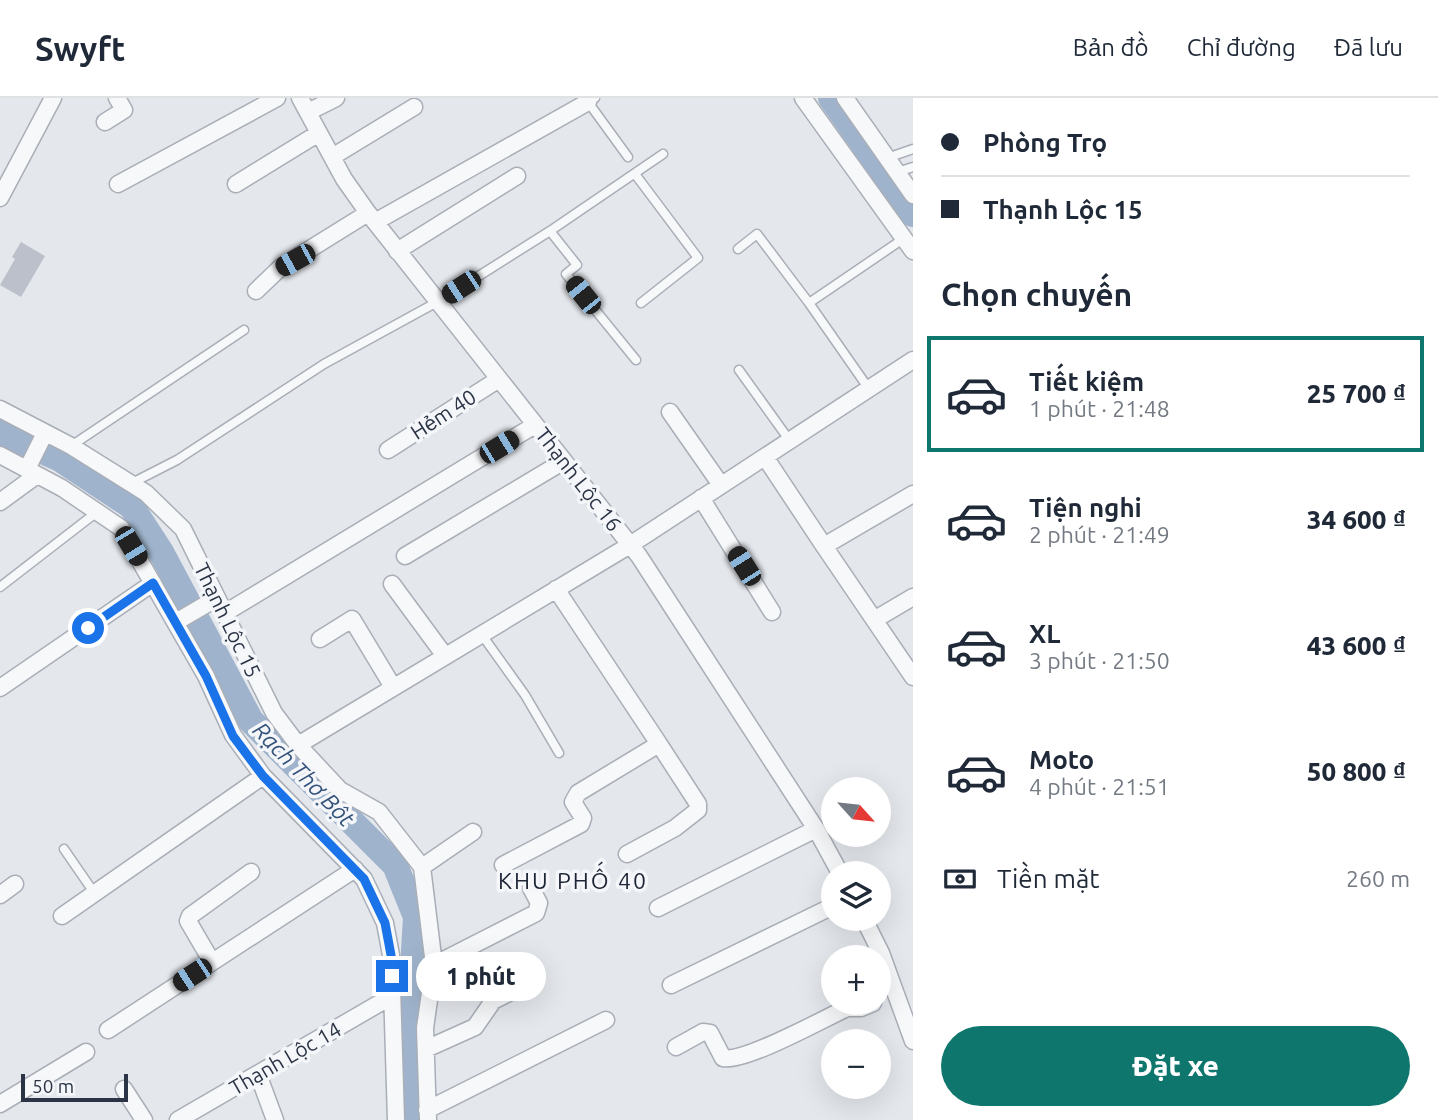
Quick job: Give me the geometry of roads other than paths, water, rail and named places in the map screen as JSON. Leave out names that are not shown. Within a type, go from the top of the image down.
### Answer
[{"type":"street","points":[[0,198],[53,98]]},
{"type":"street","points":[[106,122],[124,110],[117,98]]},
{"type":"street","points":[[118,184],[277,98]]},
{"type":"street","points":[[304,105],[336,98]]},
{"type":"street","points":[[803,98],[908,245]]},
{"type":"street","points":[[845,98],[887,158],[905,170],[913,195]]},
{"type":"street","points":[[256,291],[281,267],[592,100]]},
{"type":"street","name":"Thạnh Lộc 16","points":[[304,105],[344,179],[371,217],[631,545],[816,829],[833,861]]},
{"type":"street","points":[[332,157],[414,107]]},
{"type":"street","points":[[236,184],[319,133]]},
{"type":"street","points":[[397,251],[517,176]]},
{"type":"street","points":[[298,745],[631,545],[913,359]]},
{"type":"street","name":"Hẻm 40","points":[[388,450],[499,379]]},
{"type":"street","name":"Thạnh Lộc 15","points":[[0,409],[71,446],[132,483],[183,529],[274,713],[298,745],[340,789],[379,812],[422,867]]},
{"type":"street","points":[[670,412],[721,485]]},
{"type":"street","points":[[225,613],[536,425]]},
{"type":"street","points":[[0,502],[32,472],[45,433]]},
{"type":"street","name":"Thạnh Lộc 15","points":[[0,455],[121,528],[206,676],[233,736],[263,776],[364,879],[385,923],[391,955],[396,1120]]},
{"type":"street","points":[[765,457],[913,677]]},
{"type":"street","points":[[405,556],[564,461]]},
{"type":"street","points":[[824,546],[913,494]]},
{"type":"street","points":[[701,498],[772,611]]},
{"type":"street","points":[[0,688],[153,583]]},
{"type":"street","points":[[392,584],[445,656]]},
{"type":"street","points":[[556,589],[698,804],[698,810],[675,828],[627,854]]},
{"type":"street","points":[[874,620],[913,597]]},
{"type":"street","points":[[176,622],[217,598]]},
{"type":"street","points":[[320,639],[352,619],[393,687]]},
{"type":"street","points":[[503,865],[581,824],[583,818],[573,802],[578,793],[659,744]]},
{"type":"street","points":[[62,916],[263,776]]},
{"type":"street","points":[[658,908],[816,829]]},
{"type":"street","points":[[473,832],[422,867],[434,965],[425,1028],[427,1115],[606,1020]]},
{"type":"street","points":[[108,1030],[355,869]]},
{"type":"street","points":[[212,962],[188,921],[190,916],[251,872]]},
{"type":"street","points":[[0,895],[15,884]]},
{"type":"street","points":[[434,965],[536,913],[539,903],[531,888]]},
{"type":"street","points":[[671,985],[821,912]]},
{"type":"street","points":[[870,931],[911,1033]]},
{"type":"street","points":[[426,1049],[475,1027],[493,1001],[524,985]]},
{"type":"street","points":[[891,996],[895,994]]},
{"type":"street","name":"Thạnh Lộc 14","points":[[178,1120],[392,996]]},
{"type":"street","points":[[676,1047],[703,1032],[710,1033],[723,1058],[735,1058],[832,1015]]},
{"type":"street","points":[[0,1104],[86,1052]]},
{"type":"street","points":[[258,1074],[275,1120]]},
{"type":"street","points":[[124,1089],[144,1120]]},
{"type":"lane","points":[[592,100],[628,158]]},
{"type":"lane","points":[[887,158],[913,149]]},
{"type":"lane","points":[[132,483],[177,460],[324,364],[439,301],[550,231],[663,153]]},
{"type":"lane","points":[[635,174],[698,258],[642,303]]},
{"type":"lane","points":[[550,231],[577,265],[566,274],[636,360]]},
{"type":"lane","points":[[738,248],[757,234],[869,389]]},
{"type":"lane","points":[[809,303],[908,245]]},
{"type":"lane","points":[[71,446],[244,330]]},
{"type":"lane","points":[[739,370],[790,441]]},
{"type":"lane","points":[[0,587],[97,512]]},
{"type":"lane","points":[[482,635],[525,695],[559,753]]},
{"type":"lane","points":[[64,849],[95,894]]},
{"type":"waterway","points":[[831,98],[913,214]]},
{"type":"waterway","name":"Rạch Thợ Bột","points":[[0,432],[60,459],[131,506],[161,552],[251,721],[395,865],[416,917],[412,985],[416,1120]]},
{"type":"district","name":"KHU PHỐ 40","points":[[573,880]]}]
